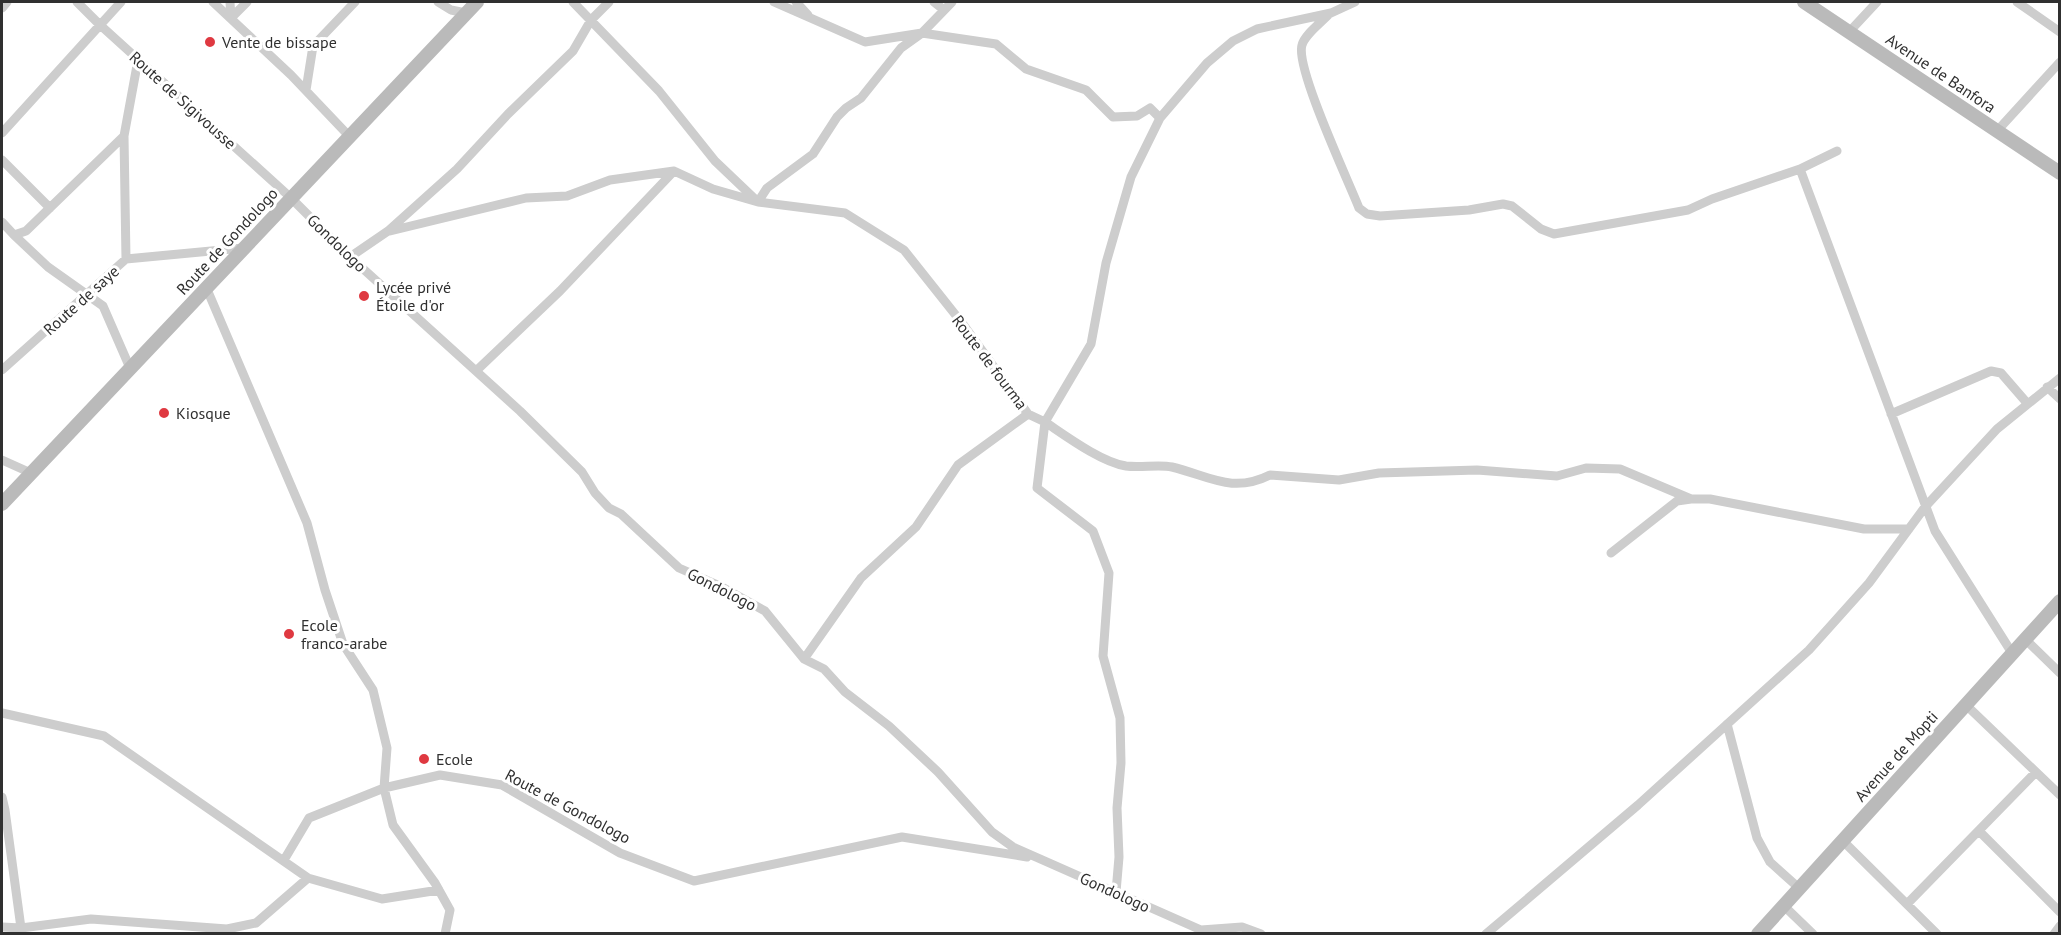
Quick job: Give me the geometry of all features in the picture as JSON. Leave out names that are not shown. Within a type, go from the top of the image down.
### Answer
[{"type":"street","points":[[2,8],[7,2]]},
{"type":"street","name":"Route de Sigivousse","points":[[77,2],[290,197]]},
{"type":"street","points":[[2,133],[121,2]]},
{"type":"street","points":[[213,2],[306,90],[349,136]]},
{"type":"street","points":[[230,2],[231,18]]},
{"type":"street","points":[[231,18],[247,2]]},
{"type":"street","points":[[306,90],[314,46],[355,2]]},
{"type":"street","points":[[438,2],[451,10],[466,14]]},
{"type":"street","name":"Route de Gondologo","points":[[2,504],[290,197],[477,2]]},
{"type":"street","points":[[573,2],[659,91],[716,161],[758,202],[767,188],[813,154],[837,117],[861,98],[901,48],[922,33],[952,2]]},
{"type":"street","points":[[351,256],[388,231],[457,169],[508,114],[573,51],[591,20],[609,2]]},
{"type":"street","points":[[774,2],[865,42],[922,33],[996,44],[1026,69],[1086,90],[1113,117],[1137,116],[1150,108],[1160,118]]},
{"type":"street","points":[[796,2],[812,18]]},
{"type":"street","points":[[934,2],[944,10]]},
{"type":"street","points":[[1355,2],[1331,13],[1257,29],[1233,41],[1207,63],[1160,118],[1131,177],[1106,263],[1092,344],[1045,422],[1084,449],[1123,466],[1169,467],[1221,483],[1240,484],[1260,480],[1270,475],[1339,480],[1378,473],[1420,471],[1477,470],[1557,476],[1586,468],[1620,469],[1691,499]]},
{"type":"street","name":"Avenue de Banfora","points":[[1804,2],[2060,173]]},
{"type":"street","points":[[1850,31],[1877,2]]},
{"type":"street","points":[[2017,2],[2060,32]]},
{"type":"street","points":[[1331,13],[1302,42],[1300,52],[1302,65],[1359,208],[1367,214],[1380,216],[1469,210],[1503,204],[1512,206],[1542,229],[1554,234],[1688,210],[1712,199],[1800,169],[1837,151]]},
{"type":"street","points":[[126,259],[124,136],[138,60]]},
{"type":"street","points":[[1997,131],[2060,62]]},
{"type":"street","points":[[14,235],[26,231],[124,136]]},
{"type":"street","points":[[2,160],[50,208]]},
{"type":"street","points":[[1800,169],[1935,531],[2012,654]]},
{"type":"street","points":[[388,231],[526,198],[567,196],[610,180],[674,171]]},
{"type":"street","points":[[476,371],[560,291],[674,171]]},
{"type":"street","name":"Route de fourma","points":[[674,171],[713,189],[758,202],[845,213],[904,250],[962,323],[1028,414],[1045,422],[1037,488],[1093,531],[1109,573],[1102,656],[1120,718],[1121,763],[1117,808],[1119,857],[1116,892]]},
{"type":"street","name":"Gondologo","points":[[290,197],[582,472],[595,493],[609,508],[621,514],[679,568],[720,586],[765,611],[804,659],[824,669],[845,692],[867,708],[938,772],[992,832],[1013,847],[1201,930],[1242,927],[1261,933]]},
{"type":"street","points":[[2,222],[48,267],[103,306],[130,368]]},
{"type":"street","name":"Route de saye","points":[[2,370],[126,259],[243,248]]},
{"type":"street","points":[[206,287],[307,523],[325,590],[343,644],[373,690],[387,748],[384,788],[393,825],[450,909],[444,933]]},
{"type":"street","points":[[1891,414],[1991,371],[2001,373],[2026,403]]},
{"type":"street","points":[[1486,933],[1638,805],[1809,650],[1869,583],[1925,507],[1997,429],[2026,403],[2060,378]]},
{"type":"street","points":[[2047,387],[2060,399]]},
{"type":"street","points":[[804,659],[861,578],[915,527],[958,465],[1028,414]]},
{"type":"street","points":[[2,460],[31,473]]},
{"type":"street","points":[[1611,553],[1677,501],[1691,499],[1710,499],[1864,529],[1909,529]]},
{"type":"street","name":"Avenue de Mopti","points":[[1758,933],[2060,602]]},
{"type":"street","points":[[2025,639],[2060,673]]},
{"type":"street","points":[[1966,705],[2060,795]]},
{"type":"street","points":[[2,713],[104,736],[308,878],[382,899],[439,890]]},
{"type":"street","points":[[1726,724],[1757,838],[1770,862],[1799,888]]},
{"type":"street","points":[[1907,904],[2036,772]]},
{"type":"street","name":"Route de Gondologo","points":[[284,860],[309,818],[384,788],[440,775],[502,785],[620,853],[694,881],[902,837],[1038,858]]},
{"type":"street","points":[[2,797],[21,928]]},
{"type":"street","points":[[1979,831],[2060,912]]},
{"type":"street","points":[[1842,840],[1937,933]]},
{"type":"street","points":[[2,927],[21,928],[91,919],[227,928],[256,922],[308,878]]},
{"type":"street","points":[[1783,905],[1813,933]]},
{"type":"street","points":[[2054,933],[2060,926]]},
{"type":"place","name":"Vente de bissape","points":[[210,42]]},
{"type":"place","name":"Lycée privé Étoile d'or","points":[[364,296]]},
{"type":"place","name":"Kiosque","points":[[164,413]]},
{"type":"place","name":"Ecole franco-arabe","points":[[289,634]]},
{"type":"place","name":"Ecole","points":[[424,759]]}]
